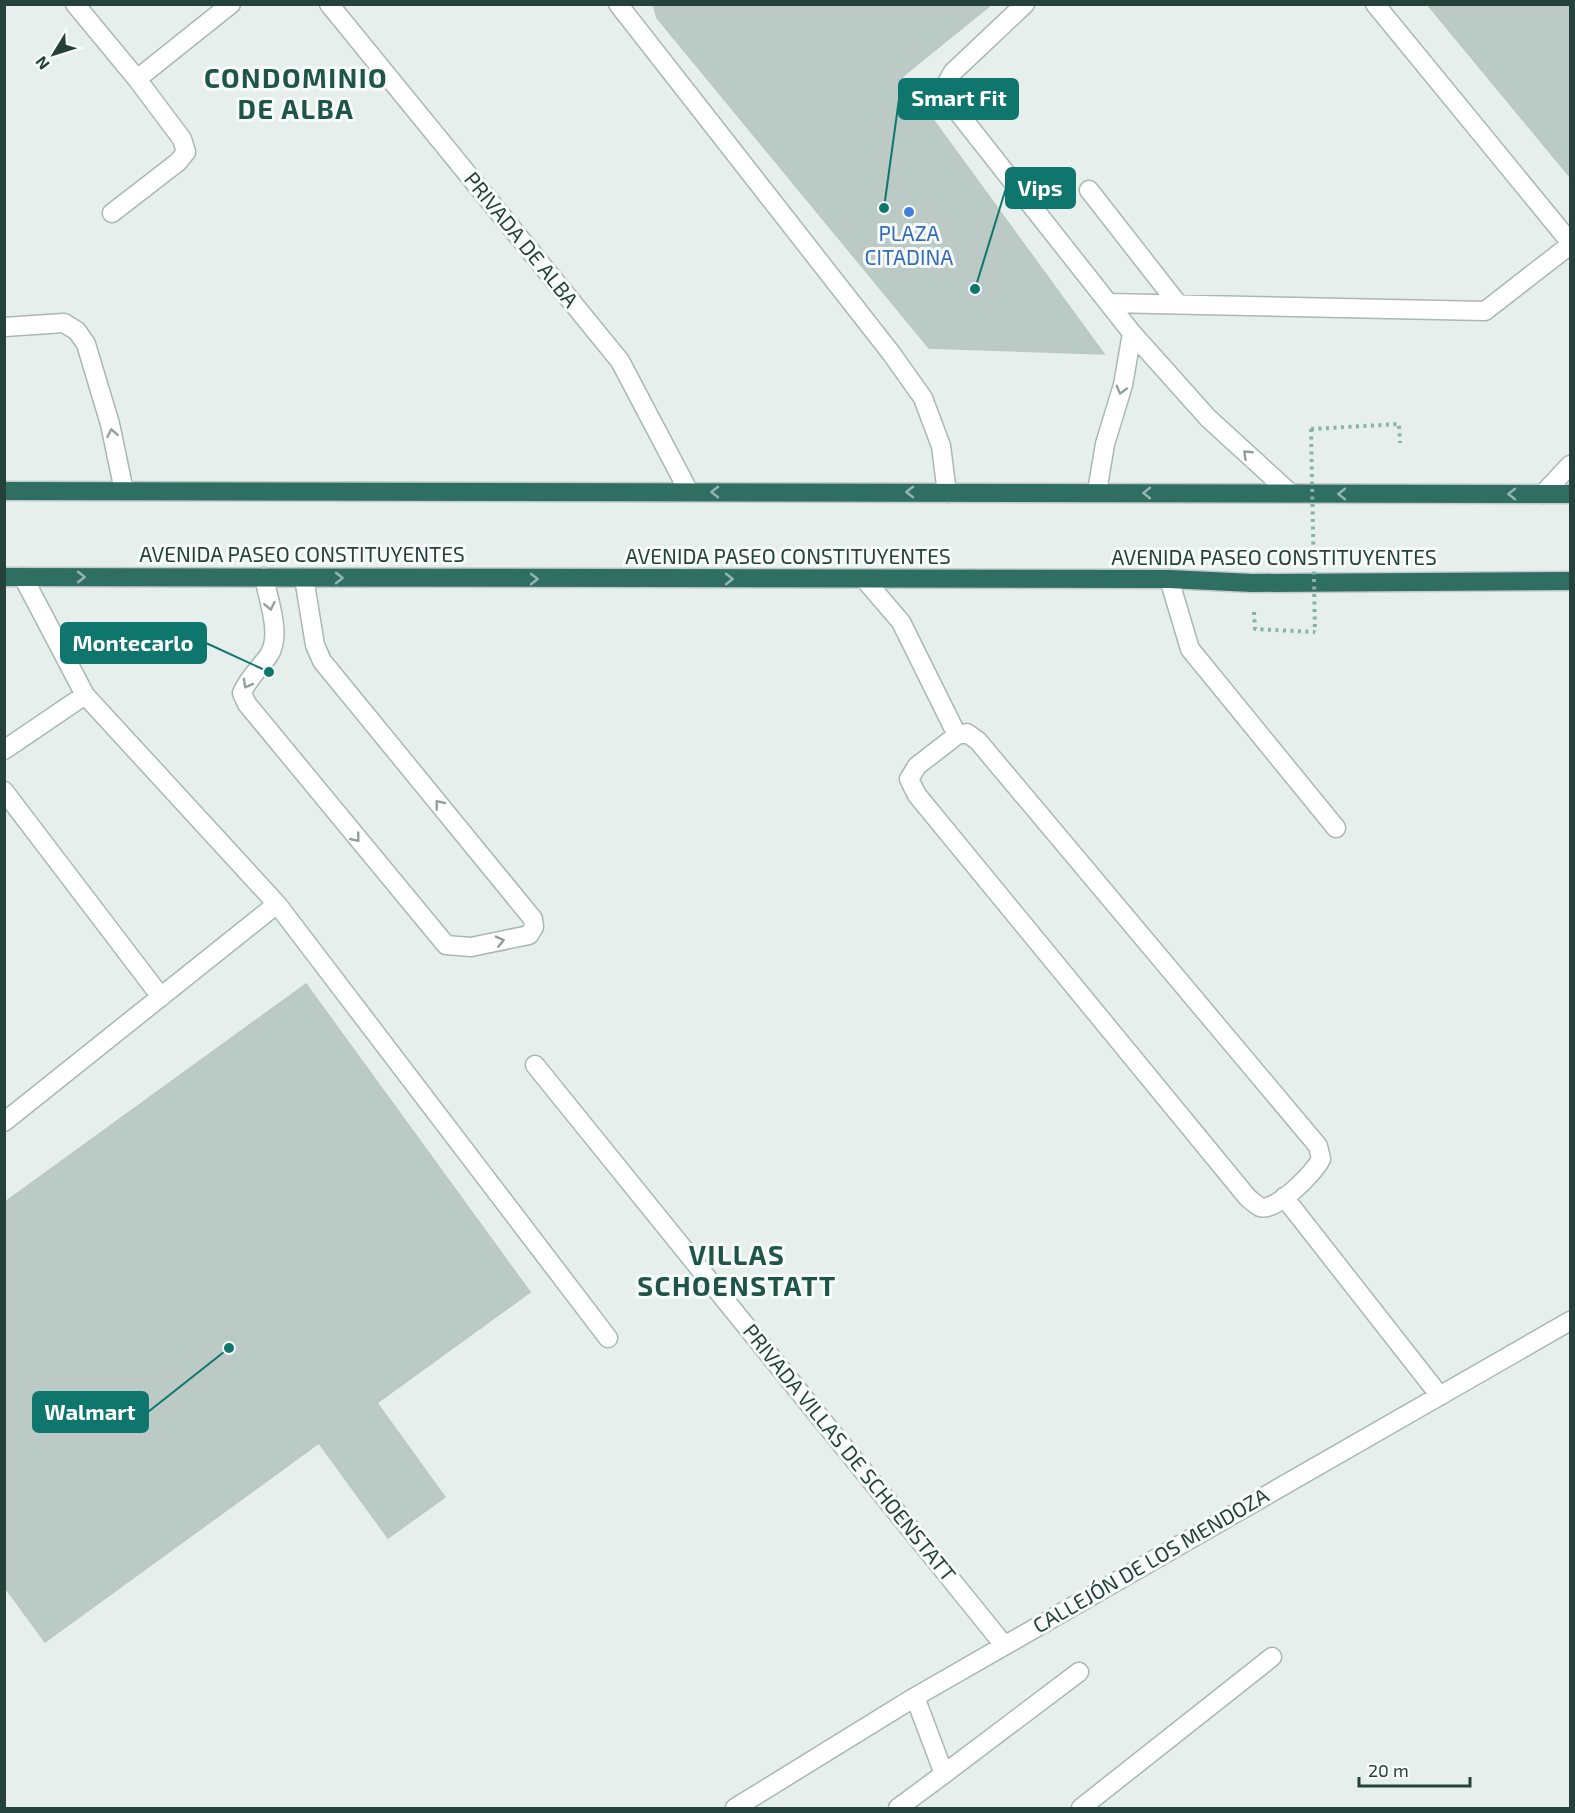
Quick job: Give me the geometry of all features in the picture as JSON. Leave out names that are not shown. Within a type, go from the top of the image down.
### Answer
[{"type":"highway","points":[[4,490],[1570,494]]},
{"type":"highway","name":"AVENIDA PASEO CONSTITUYENTES","points":[[4,577],[1169,579],[1252,583],[1570,581]]},
{"type":"street","points":[[75,4],[182,139],[186,152],[178,162],[112,213]]},
{"type":"street","points":[[137,80],[231,4]]},
{"type":"street","name":"PRIVADA DE ALBA","points":[[328,4],[620,361],[689,492]]},
{"type":"street","points":[[618,4],[891,353],[923,398],[941,446],[947,493]]},
{"type":"street","points":[[1025,4],[953,72],[945,86],[948,101],[1132,333],[1208,418],[1290,493]]},
{"type":"street","points":[[1108,303],[1485,311],[1570,244],[1375,4]]},
{"type":"street","points":[[1089,190],[1178,304]]},
{"type":"street","points":[[4,327],[64,323],[77,332],[86,344],[110,424],[124,491]]},
{"type":"street","points":[[1097,492],[1105,444],[1123,384],[1132,333]]},
{"type":"street","points":[[1543,494],[1570,465]]},
{"type":"street","points":[[23,577],[85,695],[277,904],[608,1338]]},
{"type":"street","points":[[264,577],[276,634],[270,654],[247,682],[242,693],[247,704],[446,945],[471,947],[529,934],[534,927],[533,919],[322,661],[315,645],[304,578]]},
{"type":"street","points":[[1169,579],[1190,649],[1336,828]]},
{"type":"street","points":[[865,580],[901,622],[957,735]]},
{"type":"street","points":[[4,750],[85,695]]},
{"type":"street","points":[[967,733],[978,741],[1318,1146],[1321,1159],[1316,1170],[1270,1207],[1260,1207],[1248,1198],[917,795],[909,779],[917,766],[957,735],[967,733]]},
{"type":"street","points":[[4,790],[161,997]]},
{"type":"street","points":[[7,1116],[277,904]]},
{"type":"street","name":"PRIVADA VILLAS DE SCHOENSTATT","points":[[535,1065],[1004,1645]]},
{"type":"street","points":[[1284,1197],[1440,1396]]},
{"type":"street","name":"CALLEJÓN DE LOS MENDOZA","points":[[735,1809],[915,1696],[1570,1321]]},
{"type":"street","points":[[1081,1809],[1272,1657]]},
{"type":"street","points":[[898,1809],[1080,1672]]},
{"type":"street","points":[[915,1696],[944,1774]]},
{"type":"path","points":[[1252,583],[1255,629],[1314,632],[1311,429],[1399,424],[1400,443]]},
{"type":"building","name":"PLAZA CITADINA","points":[[653,4],[992,4],[902,77],[1104,354],[929,348],[657,18]]},
{"type":"building","points":[[1427,4],[1570,4],[1570,177]]},
{"type":"building","points":[[306,984],[530,1292],[377,1403],[445,1497],[388,1538],[319,1443],[45,1642],[4,1586],[4,1203]]},
{"type":"place","name":"Smart Fit","points":[[884,208]]},
{"type":"place","name":"PLAZA CITADINA","points":[[909,212]]},
{"type":"place","name":"Vips","points":[[975,289]]},
{"type":"place","name":"Montecarlo","points":[[269,672]]},
{"type":"place","name":"Walmart","points":[[229,1348]]},
{"type":"district","name":"CONDOMINIO DE ALBA","points":[[296,94]]},
{"type":"district","name":"VILLAS SCHOENSTATT","points":[[737,1272]]}]
